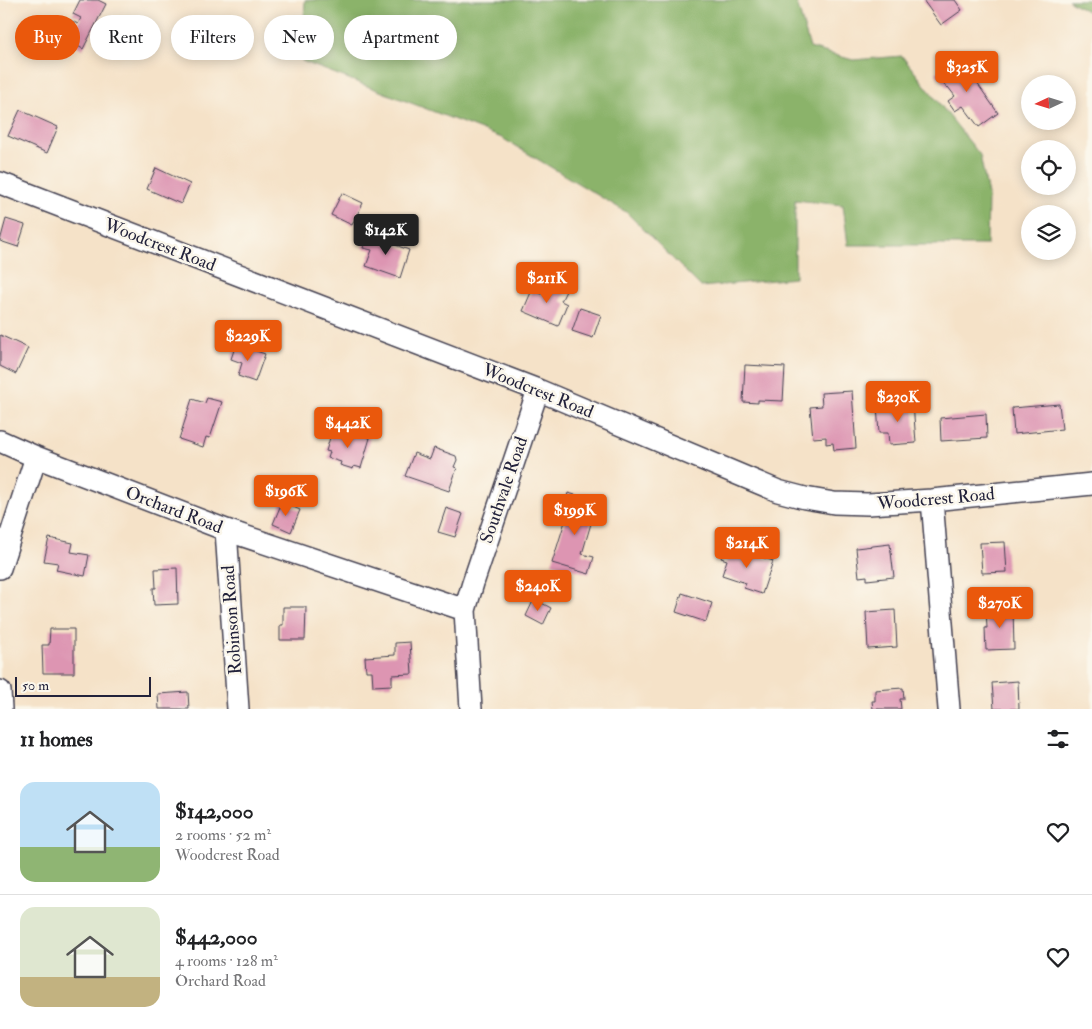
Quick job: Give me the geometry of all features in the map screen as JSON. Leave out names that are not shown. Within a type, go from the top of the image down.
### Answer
[{"type":"street","name":"Woodcrest Road","points":[[0,183],[538,390],[778,491],[834,503],[868,504],[932,500],[1092,484]]},
{"type":"street","name":"Southvale Road","points":[[472,709],[465,610],[538,390]]},
{"type":"street","name":"Orchard Road","points":[[0,441],[36,457],[226,530],[465,610]]},
{"type":"street","points":[[0,568],[36,457]]},
{"type":"street","points":[[932,500],[949,709]]},
{"type":"street","name":"Robinson Road","points":[[226,530],[238,709]]},
{"type":"street","points":[[0,691],[1,709]]},
{"type":"green space","points":[[305,0],[796,0],[810,48],[853,60],[902,56],[980,155],[988,195],[987,245],[848,245],[843,205],[795,200],[795,278],[701,287],[626,212],[502,138],[302,61],[334,60],[334,15],[304,15]]},
{"type":"green space","points":[[1068,0],[1092,0],[1092,14]]},
{"type":"building","points":[[80,0],[98,0],[106,4],[100,15],[90,15],[90,35],[83,49],[80,47],[81,18],[80,15],[73,14]]},
{"type":"building","points":[[923,0],[955,0],[962,10],[941,25]]},
{"type":"building","points":[[958,57],[969,73],[966,76],[968,79],[972,76],[998,113],[979,127],[963,106],[955,111],[948,101],[955,96],[936,73]]},
{"type":"building","points":[[20,110],[58,127],[47,153],[8,136]]},
{"type":"building","points":[[156,168],[190,184],[181,204],[147,189]]},
{"type":"building","points":[[342,193],[363,203],[352,225],[331,215]]},
{"type":"building","points":[[6,219],[25,225],[18,247],[0,241]]},
{"type":"building","points":[[369,232],[379,236],[379,239],[409,250],[400,278],[366,266],[372,250],[363,248]]},
{"type":"building","points":[[546,283],[566,291],[561,301],[567,304],[558,326],[523,311],[532,290],[542,294]]},
{"type":"building","points":[[580,308],[601,315],[593,338],[572,331]]},
{"type":"building","points":[[0,335],[28,348],[16,374],[0,366]]},
{"type":"building","points":[[236,344],[265,354],[255,382],[238,376],[242,363],[231,359]]},
{"type":"building","points":[[745,365],[785,367],[783,401],[758,400],[758,403],[743,402]]},
{"type":"building","points":[[852,391],[856,448],[834,450],[833,443],[826,444],[826,437],[813,438],[810,407],[822,406],[821,393]]},
{"type":"building","points":[[207,398],[222,402],[210,438],[206,437],[203,447],[179,439],[192,399],[205,403]]},
{"type":"building","points":[[913,403],[916,443],[889,445],[888,433],[879,433],[877,406]]},
{"type":"building","points":[[1059,404],[1062,429],[1014,434],[1012,408]]},
{"type":"building","points":[[986,414],[987,438],[941,441],[940,418]]},
{"type":"building","points":[[332,431],[348,436],[349,431],[370,438],[361,468],[354,466],[353,469],[340,465],[341,462],[328,458],[330,452],[326,451]]},
{"type":"building","points":[[434,448],[456,456],[457,460],[454,467],[457,468],[449,491],[405,476],[414,453],[430,459]]},
{"type":"building","points":[[568,493],[586,498],[583,506],[595,510],[582,554],[594,557],[589,574],[552,563],[567,515],[562,513]]},
{"type":"building","points":[[282,502],[300,510],[291,532],[273,524]]},
{"type":"building","points":[[446,508],[463,514],[455,537],[438,532]]},
{"type":"building","points":[[49,538],[73,543],[71,552],[89,555],[85,576],[56,570],[58,563],[44,561]]},
{"type":"building","points":[[1005,542],[1007,572],[982,573],[980,543]]},
{"type":"building","points":[[890,544],[894,577],[867,580],[867,576],[859,577],[856,548]]},
{"type":"building","points":[[732,547],[773,561],[762,594],[744,588],[746,583],[722,575],[727,560],[721,558],[724,549],[730,551]]},
{"type":"building","points":[[177,568],[178,604],[154,605],[153,588],[156,588],[155,569]]},
{"type":"building","points":[[682,593],[712,603],[706,622],[676,612]]},
{"type":"building","points":[[534,599],[551,608],[543,625],[526,616]]},
{"type":"building","points":[[283,607],[306,607],[305,640],[280,640],[280,625],[283,625]]},
{"type":"building","points":[[1013,607],[1014,649],[986,650],[986,608]]},
{"type":"building","points":[[895,610],[897,647],[868,649],[866,612]]},
{"type":"building","points":[[50,629],[74,629],[74,673],[43,673],[42,645],[49,645]]},
{"type":"building","points":[[410,642],[412,674],[392,675],[392,685],[373,686],[372,671],[366,671],[365,657],[395,655],[395,643]]},
{"type":"building","points":[[1018,681],[1019,709],[994,709],[992,683]]},
{"type":"building","points":[[903,688],[904,699],[900,699],[901,709],[873,709],[872,701],[875,701],[875,690]]},
{"type":"building","points":[[188,692],[189,709],[159,709],[158,694]]}]
